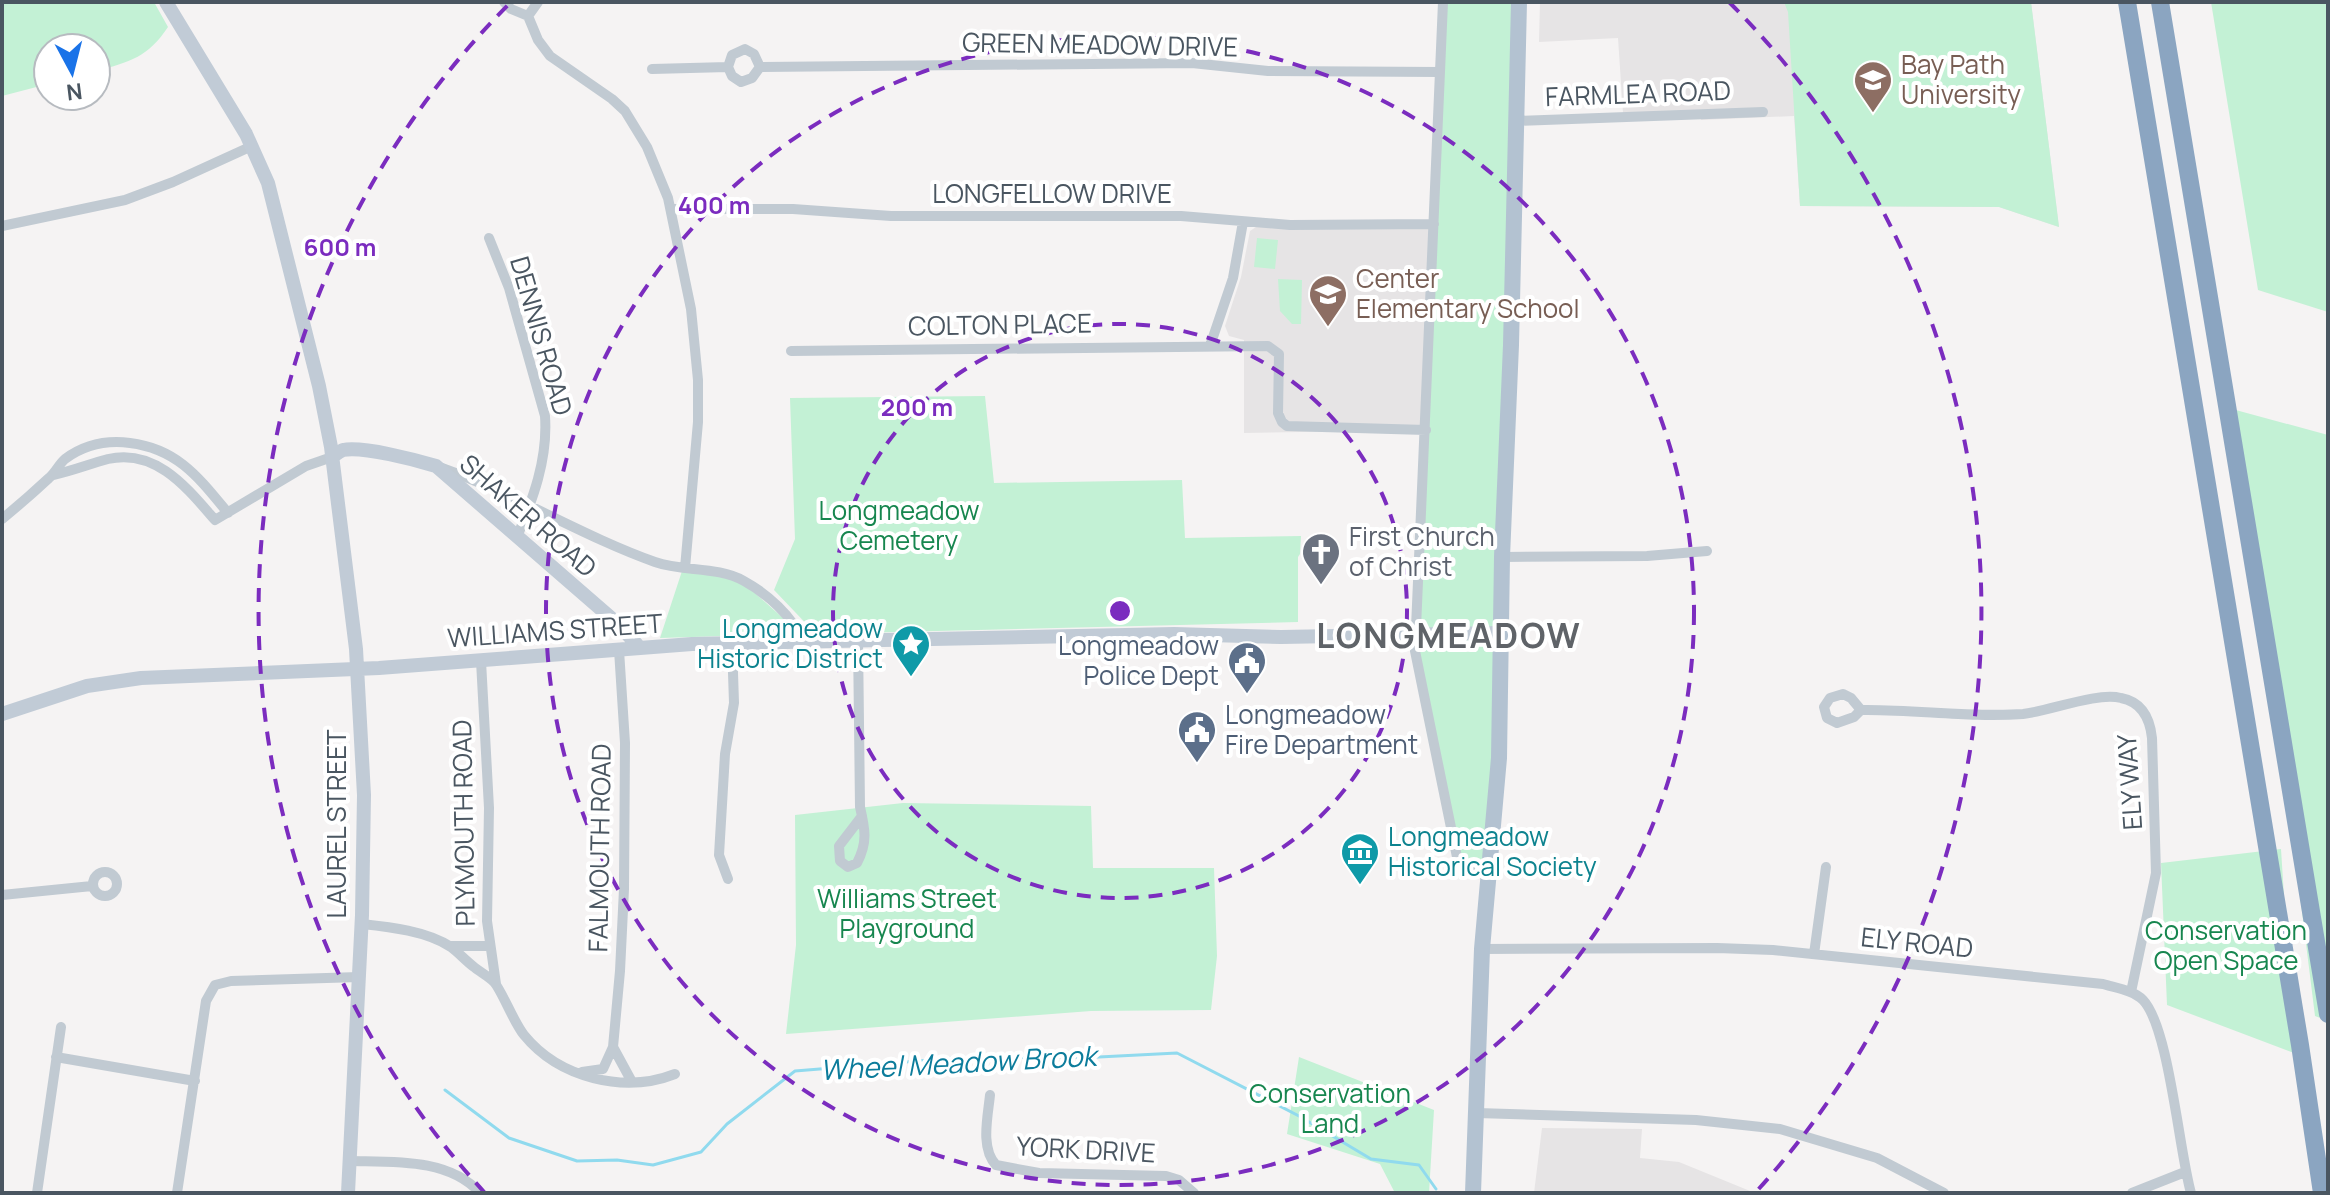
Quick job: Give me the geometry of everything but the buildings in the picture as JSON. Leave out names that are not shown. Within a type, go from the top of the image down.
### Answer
[{"type":"highway","points":[[2127,2],[2322,1193]]},
{"type":"highway","points":[[2160,2],[2328,1014]]},
{"type":"main road","points":[[166,2],[252,146],[274,202],[319,386],[332,457]]},
{"type":"main road","points":[[1473,1193],[1482,949],[1499,758],[1519,2]]},
{"type":"main road","name":"SHAKER ROAD","points":[[332,457],[343,450],[353,450],[398,455],[436,466],[618,624],[640,648]]},
{"type":"main road","name":"LAUREL STREET","points":[[332,457],[357,669],[364,795],[362,924],[348,1193]]},
{"type":"main road","name":"WILLIAMS STREET","points":[[2,714],[62,693],[123,680],[357,669],[732,643],[1148,634],[1270,637],[1501,633]]},
{"type":"street","points":[[504,2],[511,9],[528,16],[538,40],[550,56],[625,111],[657,166],[671,209],[691,309],[698,380],[698,422],[685,568]]},
{"type":"street","points":[[528,16],[538,2]]},
{"type":"street","points":[[1443,2],[1416,635],[1418,670],[1457,857],[1465,866],[1489,871]]},
{"type":"street","name":"GREEN MEADOW DRIVE","points":[[745,49],[754,54],[760,67],[752,78],[741,82],[734,78],[728,67],[732,55],[745,49]]},
{"type":"street","name":"GREEN MEADOW DRIVE","points":[[760,67],[1192,63],[1268,71],[1440,72]]},
{"type":"street","name":"GREEN MEADOW DRIVE","points":[[652,69],[728,67]]},
{"type":"street","name":"FARMLEA ROAD","points":[[1515,121],[1763,112]]},
{"type":"street","points":[[2,226],[125,200],[252,146]]},
{"type":"street","name":"LONGFELLOW DRIVE","points":[[671,209],[793,209],[891,216],[1181,216],[1334,225],[1434,224]]},
{"type":"street","points":[[1210,346],[1233,278],[1243,222]]},
{"type":"street","name":"DENNIS ROAD","points":[[489,238],[509,288],[545,416],[544,452],[530,507],[517,537]]},
{"type":"street","name":"COLTON PLACE","points":[[791,351],[1262,345],[1277,350],[1280,363],[1277,405],[1284,424],[1298,428],[1426,430]]},
{"type":"street","points":[[2,519],[53,475],[67,458],[96,444],[113,442],[151,446],[166,452],[184,464],[228,513]]},
{"type":"street","points":[[53,475],[110,459],[146,461],[158,465],[182,482],[215,520],[306,466],[332,457]]},
{"type":"street","points":[[436,466],[655,562],[722,574],[747,583],[798,628],[802,641]]},
{"type":"street","points":[[1502,557],[1647,556],[1707,551]]},
{"type":"street","points":[[858,640],[862,816]]},
{"type":"street","points":[[728,879],[719,855],[725,754],[734,703],[732,643]]},
{"type":"street","name":"FALMOUTH ROAD","points":[[613,1047],[624,889],[625,743],[619,650]]},
{"type":"street","name":"PLYMOUTH ROAD","points":[[481,661],[489,793],[489,946],[496,984]]},
{"type":"street","name":"ELY WAY","points":[[1861,710],[2024,714],[2116,697],[2132,702],[2143,711],[2152,738],[2156,865],[2131,992]]},
{"type":"street","points":[[1814,954],[1826,867]]},
{"type":"street","points":[[2,895],[92,886]]},
{"type":"street","points":[[362,924],[420,935],[449,946],[496,984],[509,1012],[530,1041],[548,1057],[572,1070],[602,1081],[660,1080],[675,1074]]},
{"type":"street","points":[[449,946],[489,946]]},
{"type":"street","name":"ELY ROAD","points":[[1482,949],[1717,948],[1814,954],[2103,984],[2131,992]]},
{"type":"street","points":[[177,1193],[203,1017],[212,988],[218,983],[231,981],[359,977]]},
{"type":"street","points":[[2131,992],[2144,1001],[2156,1024],[2191,1193]]},
{"type":"street","points":[[37,1193],[61,1027]]},
{"type":"street","points":[[572,1070],[588,1072],[603,1069],[613,1047]]},
{"type":"street","points":[[613,1047],[632,1082]]},
{"type":"street","points":[[56,1057],[195,1081]]},
{"type":"street","name":"YORK DRIVE","points":[[990,1095],[987,1141],[989,1155],[996,1165],[1039,1173],[1166,1176],[1179,1180],[1194,1193]]},
{"type":"street","points":[[1477,1113],[1696,1120],[1780,1129],[1877,1158],[1944,1193]]},
{"type":"street","points":[[350,1161],[436,1168],[461,1178],[480,1193]]},
{"type":"street","points":[[2132,1193],[2185,1172]]},
{"type":"shaded area","name":"Bay Path University","points":[[1540,2],[2031,2],[2059,227],[1999,207],[1800,206],[1794,116],[1701,120],[1701,110],[1623,113],[1618,38],[1539,42]]},
{"type":"shaded area","name":"Center Elementary School","points":[[1434,224],[1426,430],[1244,433],[1244,340],[1229,336],[1225,326],[1241,277],[1250,231],[1256,227]]},
{"type":"shaded area","points":[[1542,1128],[1642,1129],[1640,1158],[1679,1162],[1755,1193],[1534,1193]]},
{"type":"green space","points":[[2,2],[154,2],[168,27],[145,52],[112,67],[112,32],[32,32],[32,88],[2,96]]},
{"type":"green space","points":[[1443,2],[1519,2],[1489,871],[1460,862],[1418,670]]},
{"type":"green space","name":"Bay Path University","points":[[1784,2],[2031,2],[2059,227],[1999,207],[1800,206],[1788,12]]},
{"type":"green space","points":[[2211,2],[2328,2],[2328,312],[2258,290]]},
{"type":"green space","points":[[1257,238],[1278,240],[1275,269],[1254,267]]},
{"type":"green space","points":[[1278,279],[1302,280],[1301,324],[1292,324],[1280,311]]},
{"type":"green space","name":"Longmeadow Cemetery","points":[[985,396],[994,483],[1182,480],[1185,538],[1301,536],[1298,622],[816,634],[774,590],[795,539],[790,398]]},
{"type":"green space","points":[[2221,406],[2328,435],[2328,1021],[2315,1016],[2289,807]]},
{"type":"green space","points":[[682,571],[718,575],[746,585],[794,628],[792,634],[660,638]]},
{"type":"green space","name":"Williams Street Playground","points":[[903,803],[1091,806],[1093,868],[1214,868],[1217,956],[1211,1010],[1091,1011],[786,1034],[796,945],[795,815]]},
{"type":"green space","name":"Conservation Open Space","points":[[2281,849],[2294,1053],[2167,1005],[2161,863]]},
{"type":"green space","name":"Conservation Land","points":[[1299,1057],[1434,1110],[1429,1193],[1395,1193],[1380,1164],[1287,1134]]},
{"type":"waterway","name":"Wheel Meadow Brook","points":[[445,1090],[509,1138],[577,1161],[617,1160],[653,1165],[701,1152],[727,1124],[795,1071],[955,1058],[1177,1053],[1299,1116],[1371,1159],[1419,1165],[1436,1189]]},
{"type":"place","name":"Bay Path University","points":[[1873,114]]},
{"type":"place","name":"Center Elementary School","points":[[1328,328]]},
{"type":"place","name":"First Church of Christ","points":[[1321,586]]},
{"type":"place","name":"Longmeadow Historic District","points":[[911,678]]},
{"type":"place","name":"Longmeadow Police Dept","points":[[1247,695]]},
{"type":"place","name":"Longmeadow Fire Department","points":[[1197,764]]},
{"type":"place","name":"Longmeadow Historical Society","points":[[1360,886]]},
{"type":"district","name":"LONGMEADOW","points":[[1449,636]]}]
